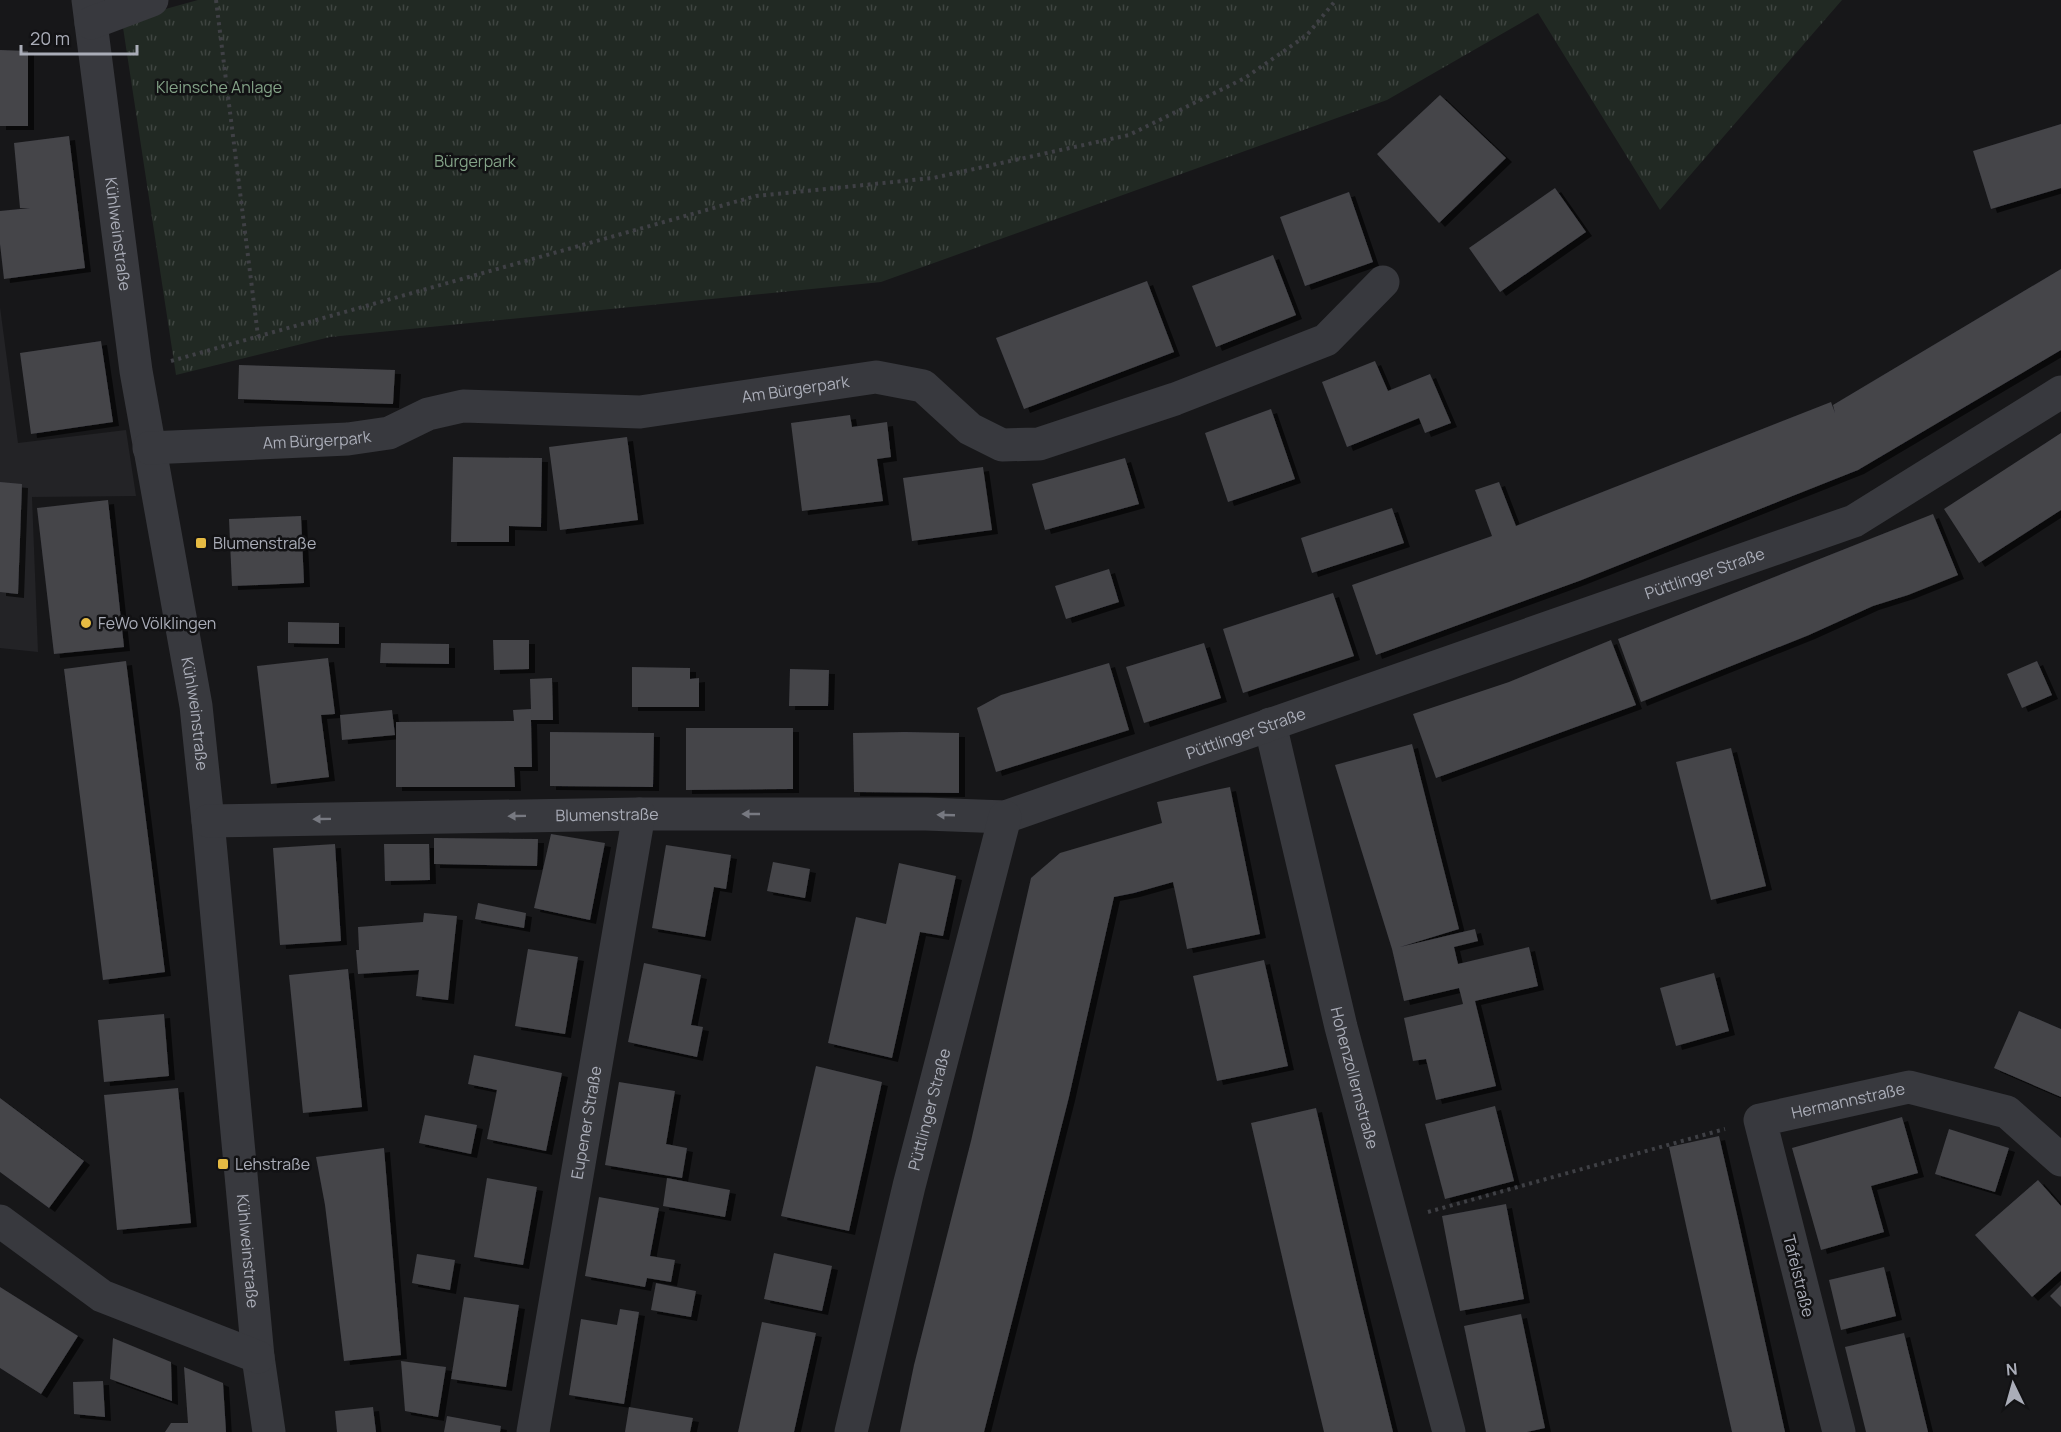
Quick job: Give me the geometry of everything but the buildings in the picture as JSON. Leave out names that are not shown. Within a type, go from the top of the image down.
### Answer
[{"type":"street","points":[[89,11],[152,0]]},
{"type":"street","name":"Kühlweinstraße","points":[[89,11],[135,371],[196,706],[258,1357],[268,1432]]},
{"type":"street","name":"Am Bürgerpark","points":[[149,448],[348,439],[389,433],[428,414],[463,406],[640,412],[876,377],[923,386],[970,429],[1002,445],[1039,444],[1175,399],[1326,340],[1383,282]]},
{"type":"street","name":"Püttlinger Straße","points":[[851,1432],[909,1186],[1005,817],[1854,521],[2061,392]]},
{"type":"street","name":"Hohenzollernstraße","points":[[1270,724],[1341,1027],[1449,1432]]},
{"type":"street","name":"Blumenstraße","points":[[208,821],[639,814],[926,814],[1005,817]]},
{"type":"street","name":"Eupener Straße","points":[[533,1432],[639,814]]},
{"type":"street","name":"Hermannstraße","points":[[1760,1120],[1909,1087],[2007,1112],[2061,1160]]},
{"type":"street","name":"Tafelstraße","points":[[1760,1120],[1839,1432]]},
{"type":"street","points":[[0,1221],[102,1296],[258,1357]]},
{"type":"path","points":[[216,0],[258,336]]},
{"type":"path","points":[[135,371],[756,196],[933,178],[1129,135],[1245,78],[1307,35],[1336,0]]},
{"type":"path","points":[[1394,1222],[1760,1120]]},
{"type":"shaded area","points":[[0,307],[18,443],[126,430],[136,496],[32,497],[38,652],[0,648]]},
{"type":"green space","name":"Bürgerpark","points":[[198,0],[1842,0],[1660,210],[1538,13],[1387,100],[881,282],[330,337],[176,375],[122,21]]},
{"type":"place","name":"Blumenstraße","points":[[201,543]]},
{"type":"place","name":"FeWo Völklingen","points":[[86,623]]},
{"type":"place","name":"Lehstraße","points":[[223,1164]]},
{"type":"park label","name":"Kleinsche Anlage","points":[[219,87]]}]
